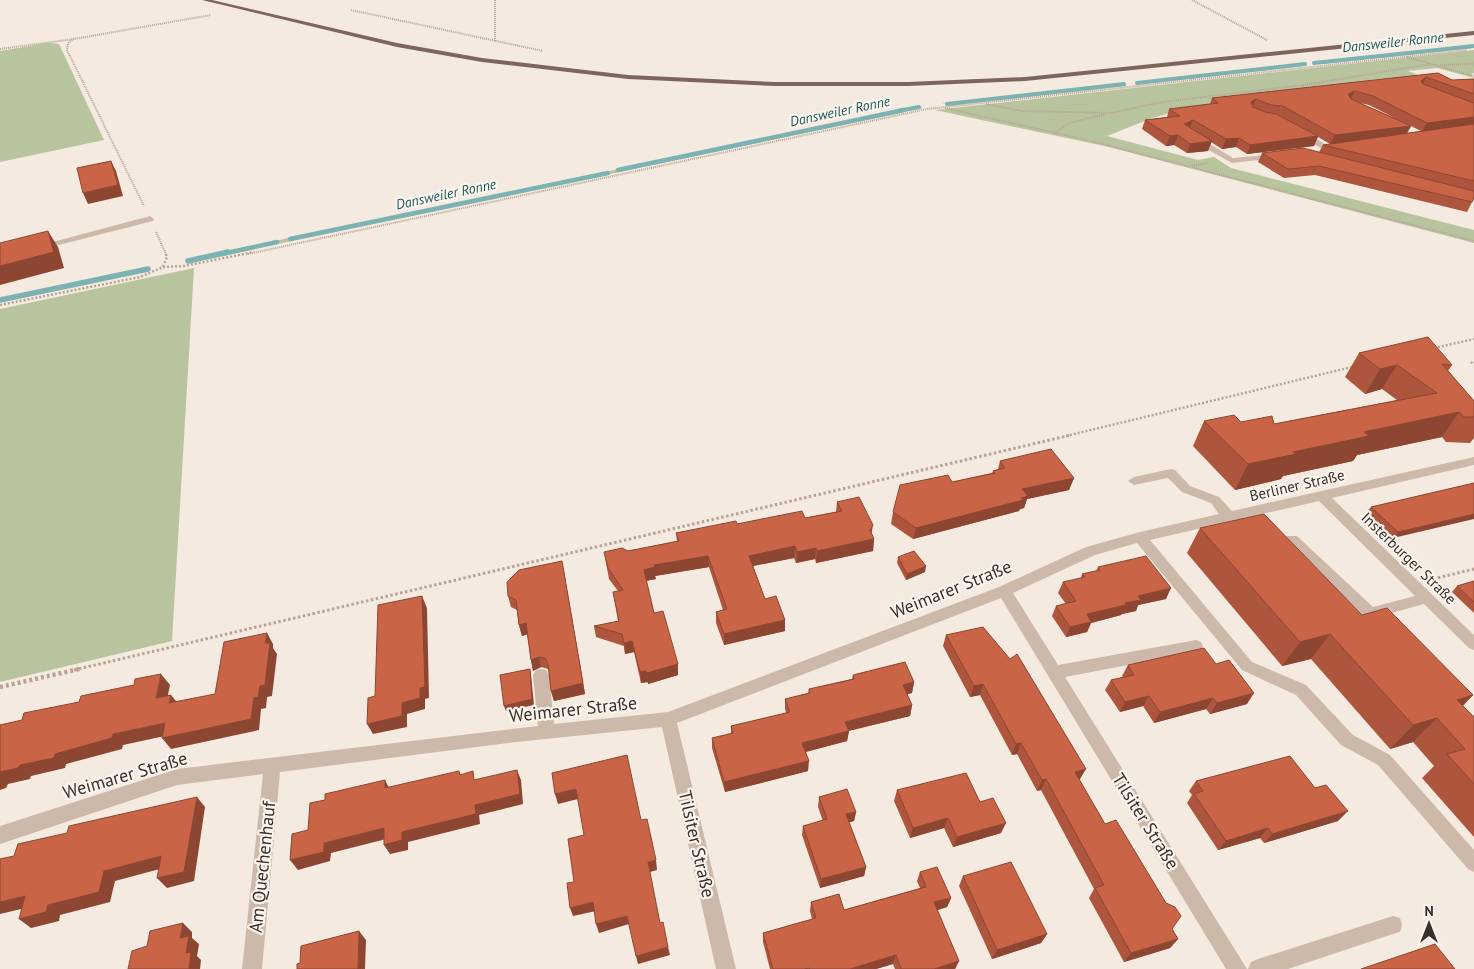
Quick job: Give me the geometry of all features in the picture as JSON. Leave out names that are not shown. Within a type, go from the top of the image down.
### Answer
[{"type":"main road","points":[[204,0],[397,45],[482,60],[589,73],[732,83],[848,85],[989,81],[1474,33]]},
{"type":"street","points":[[1291,128],[1329,149]]},
{"type":"street","points":[[1187,133],[1232,161],[1287,154]]},
{"type":"street","points":[[1313,151],[1339,148]]},
{"type":"street","points":[[26,250],[150,219]]},
{"type":"street","name":"Berliner Straße","points":[[1134,539],[1474,461]]},
{"type":"street","points":[[1134,481],[1171,473],[1186,489],[1215,500],[1229,517]]},
{"type":"street","name":"Insterburger Straße","points":[[1322,496],[1474,644]]},
{"type":"street","points":[[1134,539],[1247,666],[1302,690],[1347,740],[1384,760],[1474,863]]},
{"type":"street","name":"Weimarer Straße","points":[[0,835],[177,777],[668,719],[1004,591],[1091,551],[1134,539]]},
{"type":"street","points":[[1292,539],[1370,613],[1427,598]]},
{"type":"street","name":"Tilsiter Straße","points":[[1004,591],[1237,969]]},
{"type":"street","points":[[1055,672],[1196,646]]},
{"type":"street","points":[[541,675],[547,732]]},
{"type":"street","name":"Tilsiter Straße","points":[[668,719],[726,969]]},
{"type":"street","name":"Am Quechenhauf","points":[[252,969],[272,765]]},
{"type":"street","points":[[1258,969],[1393,925]]},
{"type":"path","points":[[495,0],[495,42]]},
{"type":"path","points":[[1192,0],[1315,66]]},
{"type":"path","points":[[0,50],[74,39],[240,8]]},
{"type":"path","points":[[351,10],[552,53]]},
{"type":"path","points":[[74,39],[68,43],[67,50],[168,257],[163,267]]},
{"type":"path","points":[[0,305],[132,279],[163,267],[184,266],[232,257],[942,107],[1474,49]]},
{"type":"path","points":[[1404,56],[1474,76]]},
{"type":"path","points":[[1055,133],[1070,123],[1184,99],[1311,84],[1430,64]]},
{"type":"path","points":[[1434,65],[1473,65]]},
{"type":"path","points":[[1467,74],[1463,68],[1473,65]]},
{"type":"path","points":[[983,103],[1044,113],[1111,113]]},
{"type":"path","points":[[959,106],[957,109],[960,112]]},
{"type":"path","points":[[942,107],[1055,133],[1474,241]]},
{"type":"path","points":[[1427,350],[1474,339]]},
{"type":"path","points":[[0,687],[768,508],[1360,366]]},
{"type":"path","points":[[1413,584],[1474,569]]},
{"type":"green space","points":[[48,43],[59,44],[104,140],[0,162],[0,51]]},
{"type":"green space","points":[[1474,45],[1474,48],[1323,64],[1312,62]]},
{"type":"green space","points":[[1474,50],[1474,73],[1471,74],[1474,78],[1437,68],[1408,71],[1428,79],[1183,110],[1152,118],[1107,136],[1198,160],[1214,157],[1231,168],[1474,230],[1474,243],[1109,147],[935,110]]},
{"type":"green space","points":[[1304,63],[1304,66],[1139,84],[1135,82]]},
{"type":"green space","points":[[1123,83],[1127,86],[954,105],[942,103]]},
{"type":"green space","points":[[916,107],[923,108],[188,263],[188,259]]},
{"type":"green space","points":[[148,267],[148,271],[0,302],[0,298]]},
{"type":"green space","points":[[194,268],[172,641],[0,682],[0,309]]},
{"type":"building","points":[[1438,73],[1452,80],[1474,79],[1474,94],[1426,77],[1421,81],[1423,84],[1474,103],[1474,117],[1427,123],[1373,96],[1355,91],[1348,94],[1351,99],[1411,126],[1335,135],[1283,106],[1271,105],[1256,99],[1251,102],[1253,107],[1276,114],[1318,136],[1250,145],[1239,138],[1226,139],[1193,120],[1184,124],[1212,141],[1190,144],[1178,135],[1170,136],[1145,120],[1180,116],[1169,109],[1218,103],[1212,98]]},
{"type":"building","points":[[1474,124],[1474,181],[1323,145]]},
{"type":"building","points":[[1303,148],[1474,191],[1474,198],[1472,202],[1319,166],[1288,169],[1262,153]]},
{"type":"building","points":[[111,161],[118,185],[83,193],[77,168]]},
{"type":"building","points":[[48,231],[54,252],[0,266],[0,243]]},
{"type":"building","points":[[1428,337],[1452,365],[1442,364],[1474,401],[1474,417],[1464,417],[1459,412],[1364,432],[1369,436],[1293,452],[1296,454],[1248,464],[1204,421],[1234,415],[1241,422],[1272,416],[1274,424],[1437,393],[1397,365],[1380,369],[1359,353]]},
{"type":"building","points":[[1051,449],[1074,478],[1022,489],[1028,496],[1021,498],[1023,500],[916,528],[893,512],[900,485],[948,475],[952,482],[995,473],[993,471],[1005,468],[1000,461]]},
{"type":"building","points":[[1474,483],[1474,514],[1398,532],[1371,507]]},
{"type":"building","points":[[859,497],[873,525],[870,530],[874,539],[817,551],[816,548],[797,552],[795,546],[749,556],[765,599],[776,596],[785,620],[724,634],[716,612],[727,609],[708,556],[654,565],[655,567],[644,570],[654,613],[663,611],[678,664],[647,673],[646,671],[640,672],[632,641],[624,643],[622,634],[594,626],[619,621],[613,592],[623,590],[608,568],[604,552],[622,548],[628,551],[679,541],[676,533],[736,521],[737,524],[802,511],[805,518],[842,511],[837,502]]},
{"type":"building","points":[[1264,514],[1362,615],[1387,608],[1473,695],[1457,700],[1474,717],[1474,784],[1447,754],[1465,749],[1437,718],[1413,725],[1330,634],[1300,642],[1200,528]]},
{"type":"building","points":[[914,551],[926,566],[907,574],[898,557]]},
{"type":"building","points":[[1146,556],[1171,588],[1138,596],[1141,600],[1125,603],[1126,605],[1087,614],[1091,622],[1070,627],[1056,606],[1076,601],[1063,582],[1085,577],[1082,574],[1100,570],[1098,567]]},
{"type":"building","points":[[562,561],[583,683],[551,691],[548,664],[545,658],[539,657],[531,660],[526,623],[519,625],[516,600],[508,596],[507,582],[519,570]]},
{"type":"building","points":[[1474,581],[1474,602],[1457,586]]},
{"type":"building","points":[[422,596],[425,687],[420,688],[420,698],[402,703],[402,716],[367,724],[368,698],[375,696],[378,605]]},
{"type":"building","points":[[983,627],[1010,659],[1017,654],[1086,769],[1075,772],[1105,824],[1116,820],[1166,903],[1175,907],[1181,916],[1172,929],[1178,939],[1131,953],[1095,888],[1104,885],[1046,779],[1042,780],[1021,743],[1016,744],[983,684],[974,686],[946,635]]},
{"type":"building","points":[[267,633],[265,643],[270,643],[265,685],[260,686],[258,697],[254,698],[251,719],[162,738],[165,723],[113,734],[112,738],[55,754],[54,758],[20,765],[18,768],[0,772],[0,725],[22,720],[24,713],[79,702],[81,696],[134,685],[135,679],[161,674],[156,698],[171,695],[169,703],[215,694],[224,642]]},
{"type":"building","points":[[1204,648],[1216,664],[1229,660],[1254,693],[1217,703],[1213,698],[1160,712],[1149,696],[1125,702],[1111,680],[1134,675],[1128,665]]},
{"type":"building","points":[[905,662],[914,682],[903,685],[912,705],[845,722],[849,731],[802,743],[809,761],[724,782],[712,738],[733,733],[731,726],[790,712],[785,699],[810,693],[809,689],[854,679],[853,675]]},
{"type":"building","points":[[530,669],[532,699],[504,706],[500,675]]},
{"type":"building","points":[[627,755],[641,820],[647,819],[656,860],[648,862],[660,923],[663,922],[668,947],[636,956],[627,916],[596,924],[593,902],[570,908],[567,883],[574,882],[568,839],[584,835],[576,789],[555,794],[552,773]]},
{"type":"building","points":[[1290,756],[1315,788],[1326,785],[1348,811],[1272,834],[1268,828],[1226,841],[1194,794],[1203,791],[1196,781]]},
{"type":"building","points":[[517,770],[520,794],[475,805],[476,814],[402,832],[402,840],[384,845],[384,828],[324,843],[324,852],[290,860],[292,834],[308,830],[310,803],[325,800],[325,794],[385,780],[385,788],[459,771],[460,775],[473,771],[474,780]]},
{"type":"building","points":[[966,773],[980,802],[993,798],[1006,823],[957,837],[948,818],[913,828],[897,790]]},
{"type":"building","points":[[847,789],[856,812],[846,814],[866,867],[821,879],[803,826],[827,819],[819,797]]},
{"type":"building","points":[[197,797],[184,872],[157,878],[161,856],[104,871],[99,892],[48,905],[46,912],[19,919],[25,896],[0,902],[0,859],[14,856],[18,844],[67,833],[69,826]]},
{"type":"building","points":[[1011,862],[1047,934],[997,950],[963,876]]},
{"type":"building","points":[[937,867],[951,898],[934,902],[959,961],[934,969],[901,969],[896,955],[850,969],[773,969],[763,933],[816,918],[811,902],[839,894],[844,910],[926,887],[920,872]]},
{"type":"building","points":[[183,923],[180,938],[189,936],[186,953],[191,952],[189,969],[128,969],[132,951],[147,946],[150,931]]},
{"type":"building","points":[[359,931],[358,969],[297,969],[297,964],[300,963],[301,946]]},
{"type":"building","points":[[1435,944],[1455,969],[1361,969]]},
{"type":"waterway","name":"Dansweiler Ronne","points":[[1314,63],[1474,46]]},
{"type":"waterway","name":"Dansweiler Ronne","points":[[1137,83],[1305,64]]},
{"type":"waterway","name":"Dansweiler Ronne","points":[[947,104],[1124,84]]},
{"type":"waterway","name":"Dansweiler Ronne","points":[[898,111],[919,107]]},
{"type":"waterway","name":"Dansweiler Ronne","points":[[618,170],[904,110]]},
{"type":"waterway","name":"Dansweiler Ronne","points":[[290,239],[608,173]]},
{"type":"waterway","name":"Dansweiler Ronne","points":[[222,254],[277,242]]},
{"type":"waterway","name":"Dansweiler Ronne","points":[[188,261],[228,252]]},
{"type":"waterway","name":"Dansweiler Ronne","points":[[0,300],[148,269]]}]
